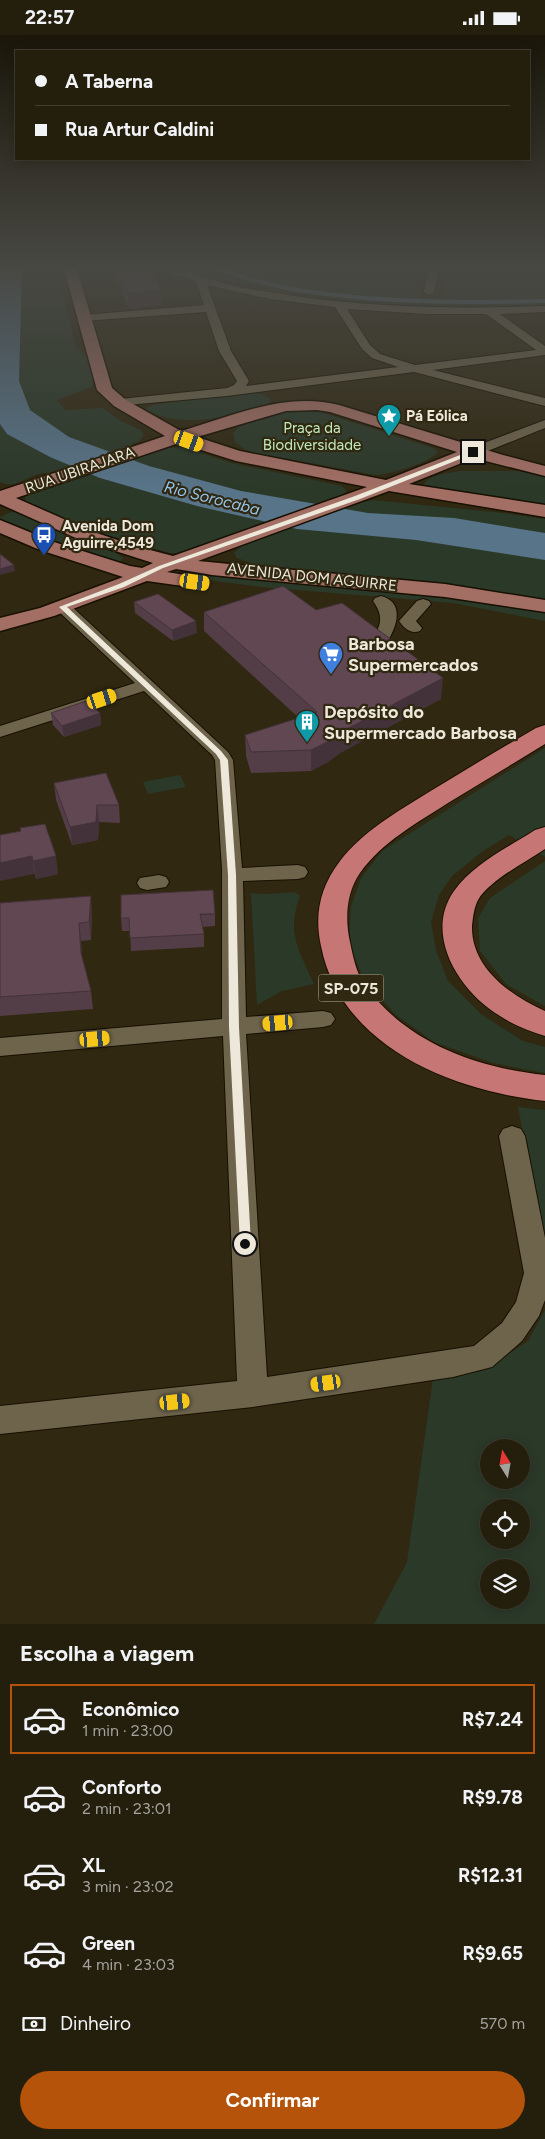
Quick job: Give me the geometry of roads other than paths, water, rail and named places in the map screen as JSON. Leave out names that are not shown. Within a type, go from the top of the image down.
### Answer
[{"type":"highway","name":"SP-075","points":[[545,733],[424,807],[380,837],[363,852],[338,885],[332,900],[331,917],[339,962],[353,991],[372,1013],[398,1036],[422,1051],[464,1071],[502,1081],[545,1088]]},
{"type":"highway","points":[[545,836],[478,880],[465,897],[458,911],[456,925],[463,958],[471,972],[510,1008],[545,1024]]},
{"type":"main road","points":[[91,343],[105,390],[120,403],[179,437],[236,456],[390,485],[545,511]]},
{"type":"main road","points":[[285,406],[285,393],[288,385]]},
{"type":"main road","points":[[139,414],[167,421],[198,425],[238,419],[285,406],[317,405],[333,408],[473,452],[527,467],[545,469]]},
{"type":"main road","points":[[236,456],[219,440],[218,435],[238,419]]},
{"type":"main road","name":"RUA UBIRAJARA","points":[[0,497],[238,419]]},
{"type":"main road","points":[[0,625],[62,607],[122,585],[141,575],[200,552],[232,543],[360,497],[473,452]]},
{"type":"main road","points":[[360,497],[398,496],[505,505]]},
{"type":"main road","name":"AVENIDA DOM AGUIRRE","points":[[0,497],[52,522],[130,551],[174,562],[436,589],[517,600],[545,606]]},
{"type":"main road","name":"AVENIDA DOM AGUIRRE","points":[[0,526],[47,547],[141,575],[248,589],[457,608],[545,623]]},
{"type":"main road","points":[[232,543],[226,551],[230,559],[250,566],[290,575]]},
{"type":"main road","points":[[130,551],[150,562],[141,575]]},
{"type":"street","points":[[223,343],[242,381],[242,385],[227,392]]},
{"type":"street","points":[[364,343],[376,356],[415,369],[545,402]]},
{"type":"street","points":[[533,343],[545,352]]},
{"type":"street","points":[[120,403],[288,385],[545,352]]},
{"type":"street","points":[[239,372],[253,381],[270,387]]},
{"type":"street","points":[[473,452],[545,424]]},
{"type":"street","points":[[381,601],[387,608],[390,617],[390,625],[381,637]]},
{"type":"street","points":[[414,628],[407,621],[423,605]]},
{"type":"street","points":[[62,607],[219,752],[224,760],[232,875],[234,1027],[253,1393]]},
{"type":"street","points":[[0,732],[146,685]]},
{"type":"street","points":[[232,875],[298,872]]},
{"type":"street","points":[[0,1047],[323,1019]]},
{"type":"street","points":[[0,1420],[253,1393],[453,1364],[482,1358],[512,1332],[529,1307],[538,1273],[512,1136]]},
{"type":"water","name":"Rio Sorocaba","points":[[0,343],[20,343],[19,381],[30,410],[69,437],[149,466],[241,491],[368,513],[454,518],[545,533],[545,560],[416,540],[297,529],[197,506],[100,478],[50,457],[7,434],[0,424]]},
{"type":"place","name":"Pá Eólica","points":[[389,437]]},
{"type":"place","name":"Avenida Dom Aguirre,4549","points":[[44,556]]},
{"type":"place","name":"Barbosa Supermercados","points":[[331,675]]},
{"type":"place","name":"Depósito do Supermercado Barbosa","points":[[307,743]]},
{"type":"park label","name":"Praça da Biodiversidade","points":[[312,436]]}]
